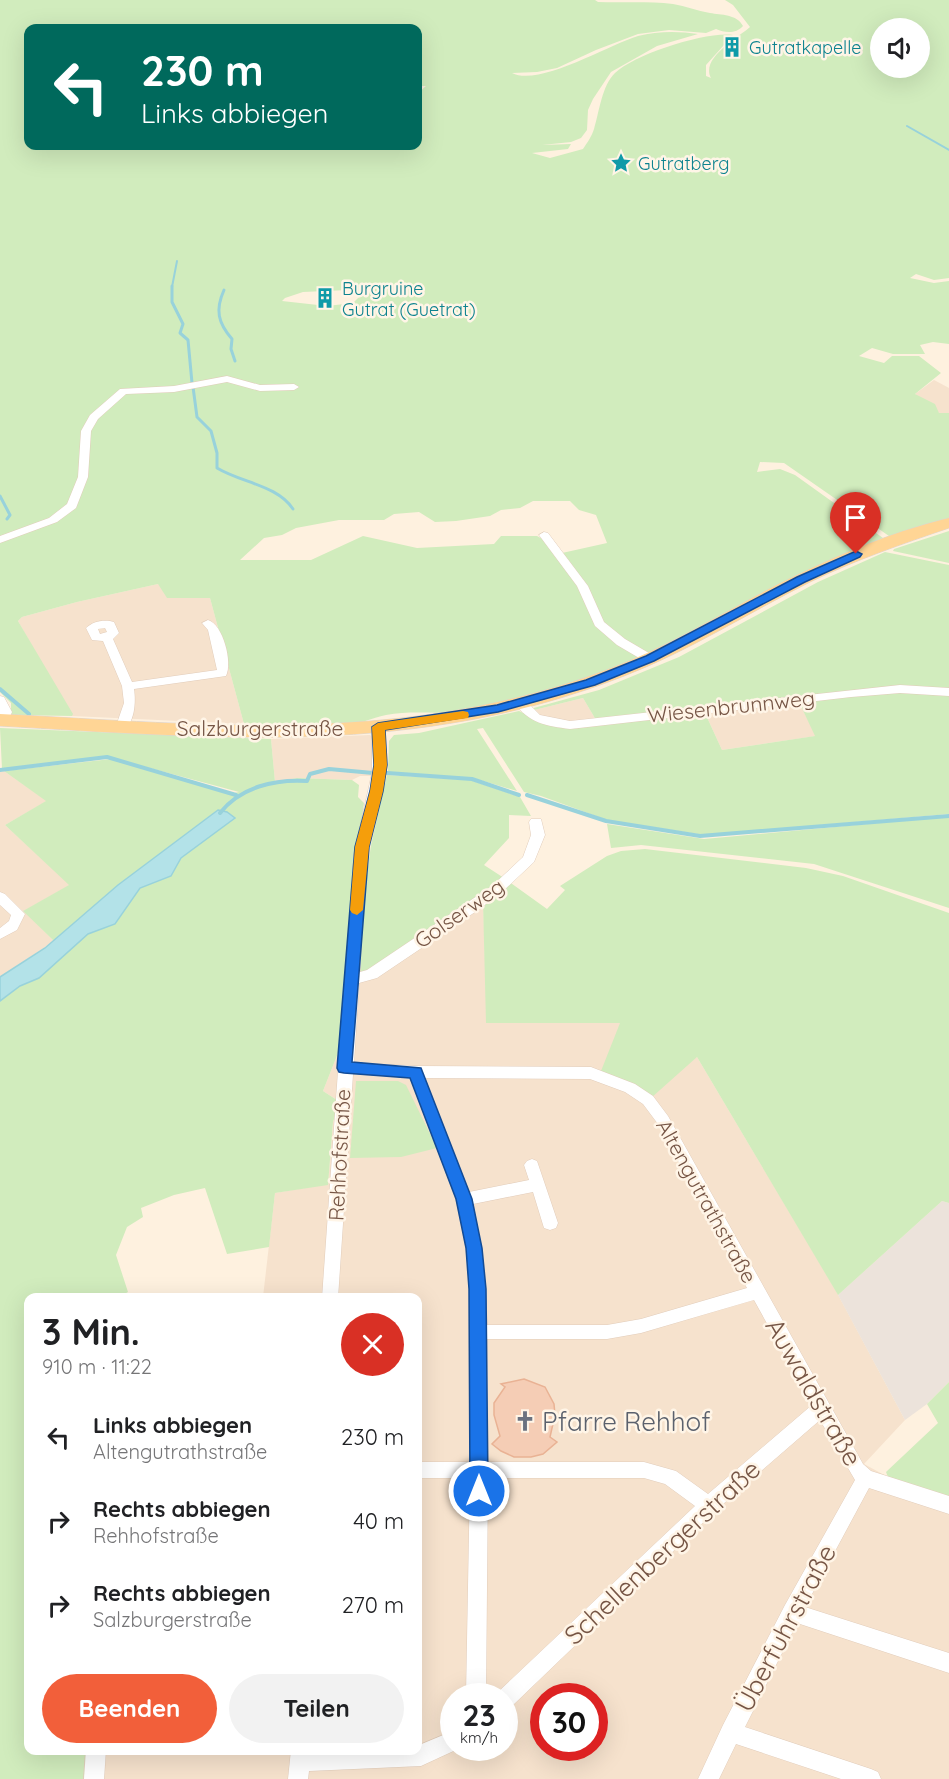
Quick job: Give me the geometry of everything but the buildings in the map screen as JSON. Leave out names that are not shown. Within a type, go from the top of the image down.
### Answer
[{"type":"main road","name":"Salzburgerstraße","points":[[3,718],[124,721],[278,732],[378,727],[472,714],[590,683],[650,658],[832,565],[881,545],[949,523]]},
{"type":"street","points":[[0,540],[53,520],[72,506],[83,477],[86,431],[101,410],[123,392],[174,389],[227,379],[260,388],[294,387]]},
{"type":"street","points":[[544,535],[582,586],[599,624],[615,638],[650,658]]},
{"type":"street","points":[[129,686],[222,673],[224,667],[214,629],[208,623]]},
{"type":"street","points":[[107,638],[129,686],[130,703],[124,721]]},
{"type":"street","name":"Wiesenbrunnweg","points":[[520,703],[530,715],[543,721],[570,725],[851,693],[900,689],[949,692]]},
{"type":"street","points":[[0,700],[3,718]]},
{"type":"street","name":"Rehhofstraße","points":[[330,1293],[344,1068],[362,847],[377,791],[381,765],[378,727]]},
{"type":"street","name":"Golserweg","points":[[351,980],[372,974],[497,889],[529,859],[538,835],[537,822]]},
{"type":"street","points":[[0,897],[18,914],[18,921],[0,934]]},
{"type":"street","name":"Altengutrathstraße","points":[[344,1068],[415,1072],[591,1073],[630,1088],[648,1100],[663,1120],[757,1292]]},
{"type":"street","points":[[415,1072],[464,1199],[474,1248],[478,1332],[479,1469],[476,1683]]},
{"type":"street","points":[[532,1165],[550,1223]]},
{"type":"street","points":[[464,1199],[538,1185]]},
{"type":"street","points":[[478,1332],[607,1332],[641,1326],[757,1292]]},
{"type":"street","name":"Auwaldstraße","points":[[757,1292],[856,1470],[865,1478],[949,1505]]},
{"type":"street","name":"Schellenbergerstraße","points":[[518,1687],[709,1505],[822,1407]]},
{"type":"street","points":[[422,1470],[644,1470],[670,1477],[709,1505]]},
{"type":"street","name":"Überfuhrstraße","points":[[708,1779],[792,1612],[865,1478]]},
{"type":"street","points":[[792,1612],[949,1663]]},
{"type":"street","points":[[730,1732],[871,1779]]},
{"type":"street","points":[[300,1763],[421,1756],[440,1747]]},
{"type":"street","points":[[94,1779],[96,1755]]},
{"type":"shaded area","points":[[934,380],[949,388],[949,413],[939,413],[915,394]]},
{"type":"shaded area","points":[[158,584],[200,598],[210,598],[244,724],[72,716],[18,621],[22,617],[77,602]]},
{"type":"shaded area","points":[[583,698],[596,720],[558,723],[530,711]]},
{"type":"shaded area","points":[[799,702],[816,736],[722,750],[705,713]]},
{"type":"shaded area","points":[[370,735],[373,738],[375,776],[360,776],[352,780],[297,778],[275,782],[271,739]]},
{"type":"shaded area","points":[[4,771],[47,801],[5,825],[70,885],[24,911],[54,941],[0,977],[0,772]]},
{"type":"shaded area","points":[[483,896],[487,1023],[621,1023],[620,1078],[632,1084],[697,1057],[835,1289],[905,1420],[864,1464],[888,1477],[949,1497],[949,1779],[86,1779],[88,1755],[422,1755],[422,1293],[263,1293],[275,1193],[328,1184],[333,1122],[340,1102],[323,1091],[340,1048],[345,970],[358,970]]},
{"type":"shaded area","points":[[942,1201],[949,1203],[949,1382],[927,1404],[905,1420],[838,1295]]},
{"type":"green space","points":[[0,0],[595,0],[598,2],[673,4],[728,16],[737,19],[743,26],[730,32],[716,29],[706,33],[669,30],[638,34],[557,68],[512,73],[524,76],[556,70],[645,34],[683,32],[698,34],[657,46],[611,72],[588,110],[587,130],[581,138],[571,142],[542,145],[571,144],[568,149],[532,153],[550,158],[583,149],[593,132],[604,92],[611,78],[638,58],[690,40],[733,35],[706,65],[706,76],[711,78],[709,70],[716,56],[750,27],[733,5],[725,0],[949,0],[949,278],[934,280],[916,274],[910,278],[934,283],[949,281],[949,344],[933,342],[920,345],[925,354],[893,354],[872,348],[859,356],[884,363],[892,356],[919,356],[941,373],[915,394],[935,404],[939,413],[949,413],[949,520],[896,536],[889,536],[784,463],[760,462],[757,472],[780,469],[795,475],[883,538],[790,581],[654,652],[648,653],[612,633],[602,622],[587,590],[562,553],[607,543],[596,515],[579,510],[570,501],[533,501],[520,508],[501,510],[490,516],[456,521],[435,522],[419,512],[394,514],[384,520],[339,520],[296,528],[282,535],[264,538],[240,560],[311,560],[363,536],[417,548],[494,544],[501,536],[537,536],[546,541],[580,585],[589,611],[599,627],[605,634],[639,656],[639,659],[553,691],[485,708],[454,712],[396,714],[343,726],[329,723],[244,724],[210,598],[167,598],[158,584],[22,617],[18,621],[73,714],[72,716],[11,715],[11,703],[0,692]],"holes":[[[348,290],[363,293],[353,303],[327,306],[282,301],[303,292]]]},
{"type":"green space","points":[[949,531],[949,563],[893,551],[894,549]]},
{"type":"green space","points":[[885,552],[949,565],[949,689],[933,688],[596,720],[583,698],[530,711],[530,709],[599,690],[679,657],[818,582]]},
{"type":"green space","points":[[901,691],[949,694],[949,814],[704,835],[607,820],[524,792],[483,728],[477,729],[517,791],[470,777],[455,778],[388,772],[389,741],[394,735],[419,733],[519,711],[547,724],[705,713],[722,750],[815,736],[799,702]]},
{"type":"green space","points":[[0,728],[271,739],[275,782],[297,778],[352,780],[359,785],[358,797],[364,803],[350,905],[340,1048],[323,1091],[340,1102],[333,1122],[328,1185],[275,1193],[269,1247],[227,1254],[205,1188],[174,1195],[141,1208],[143,1217],[127,1227],[116,1255],[128,1292],[24,1293],[24,1755],[88,1755],[86,1779],[0,1779],[0,1001],[20,986],[39,978],[87,934],[115,924],[140,888],[171,876],[181,858],[235,818],[118,885],[54,941],[23,911],[69,885],[5,825],[46,801],[4,771],[111,759],[234,793],[239,792],[105,756],[2,769]]},
{"type":"green space","points":[[387,775],[470,780],[520,797],[531,816],[509,815],[509,838],[484,865],[504,878],[369,972],[361,973],[358,970],[363,904],[371,845]]},
{"type":"green space","points":[[949,818],[949,908],[814,864],[641,845],[611,848],[607,824],[704,839]]},
{"type":"green space","points":[[645,849],[806,868],[843,876],[949,913],[949,1203],[942,1201],[838,1295],[697,1057],[651,1098],[632,1084],[601,1071],[620,1023],[486,1023],[483,902],[508,881],[547,909],[565,890],[560,886],[607,856],[621,851]]},
{"type":"green space","points":[[356,1081],[398,1081],[406,1085],[437,1148],[401,1157],[350,1158]]},
{"type":"green space","points":[[949,1382],[949,1497],[888,1477],[886,1472],[938,1423],[927,1404]]},
{"type":"water","points":[[218,810],[227,812],[235,818],[181,858],[171,876],[140,888],[115,924],[88,934],[39,978],[20,986],[0,1001],[0,977],[45,948],[118,885]]},
{"type":"waterway","points":[[907,126],[949,150]]},
{"type":"waterway","points":[[172,287],[177,261]]},
{"type":"waterway","points":[[172,287],[172,302],[183,324],[180,333],[188,340],[192,383]]},
{"type":"waterway","points":[[224,290],[219,304],[219,316],[232,339],[231,349],[235,361]]},
{"type":"waterway","points":[[193,387],[197,417],[211,431],[217,453],[217,468],[269,489],[293,509]]},
{"type":"waterway","points":[[0,496],[10,515],[7,519]]},
{"type":"waterway","points":[[0,689],[29,714]]},
{"type":"waterway","points":[[0,770],[107,757],[236,795]]},
{"type":"waterway","points":[[220,813],[238,797],[259,786],[307,781],[310,774],[329,769],[373,773]]},
{"type":"waterway","points":[[387,773],[472,779],[519,795]]},
{"type":"waterway","points":[[527,795],[606,821],[700,836],[949,816]]},
{"type":"slow traffic","points":[[357,910],[362,847],[377,791],[381,765],[378,727],[463,715]]},
{"type":"place","name":"Gutratkapelle","points":[[732,47]]},
{"type":"place","name":"Gutratberg","points":[[621,163]]},
{"type":"place","name":"Burgruine Gutrat (Guetrat)","points":[[325,298]]},
{"type":"place","name":"Pfarre Rehhof","points":[[525,1421]]},
{"type":"route","points":[[479,1491],[478,1289],[474,1248],[464,1199],[415,1072],[344,1068],[362,847],[377,791],[381,765],[378,727],[472,714],[590,683],[686,641],[801,580],[856,554]]}]
